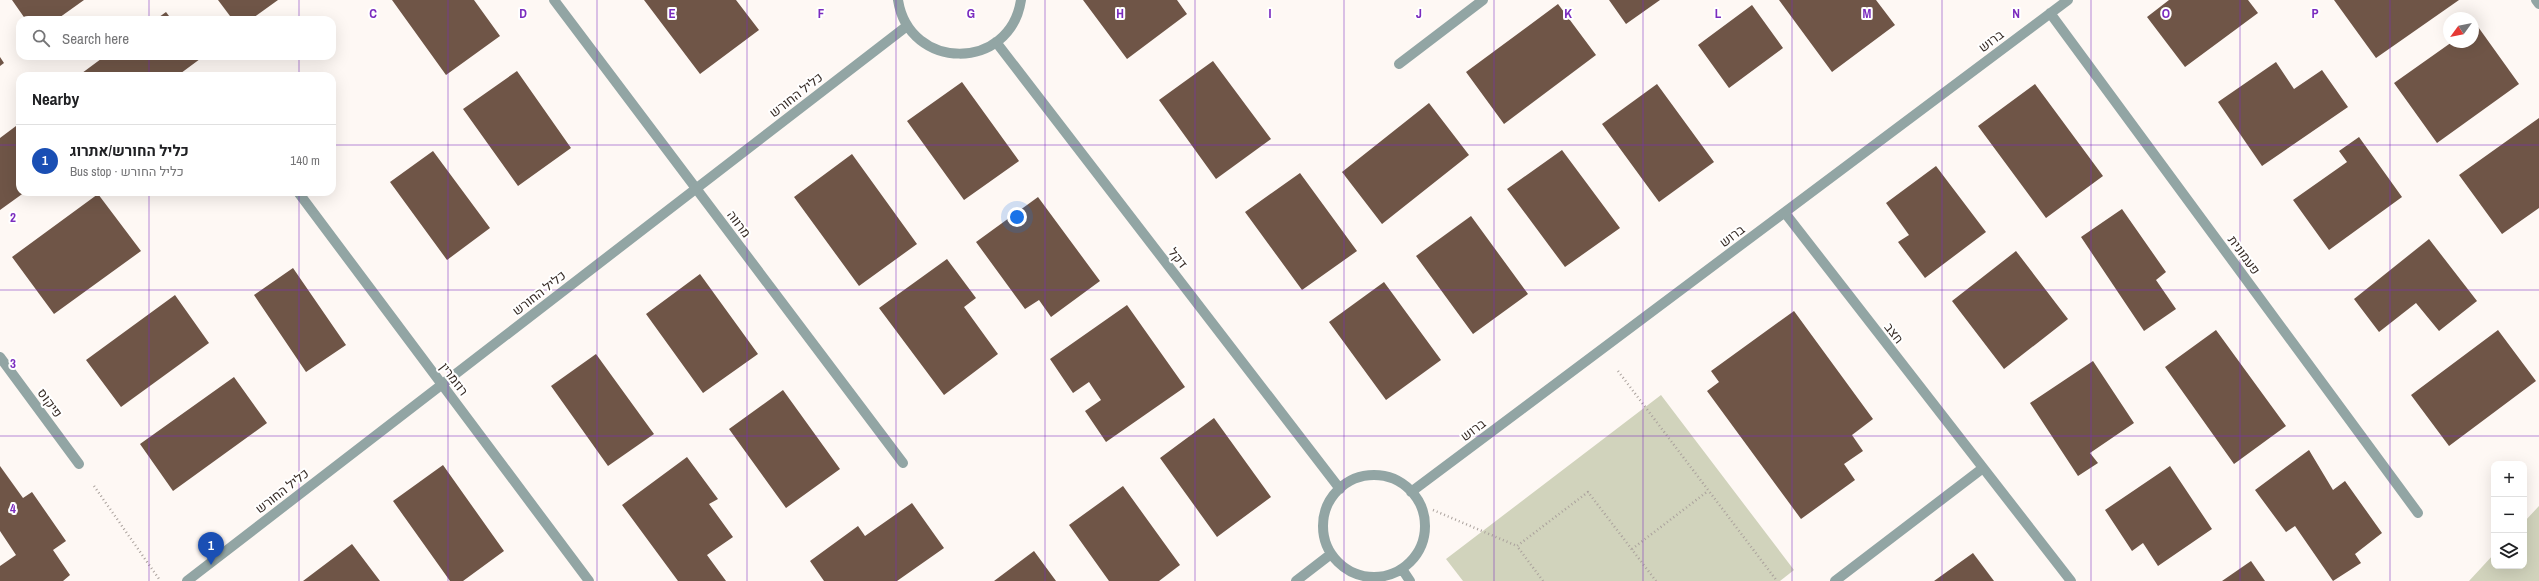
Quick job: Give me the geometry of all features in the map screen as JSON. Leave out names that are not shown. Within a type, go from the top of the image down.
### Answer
[{"type":"street","name":"מרווה","points":[[554,0],[903,463]]},
{"type":"street","points":[[898,0],[907,26],[920,41],[946,53],[975,52],[996,42],[1014,23],[1021,0]]},
{"type":"street","points":[[1399,64],[1483,0]]},
{"type":"street","name":"ברוש","points":[[1411,492],[2068,0]]},
{"type":"street","points":[[2536,0],[2539,4]]},
{"type":"street","name":"פעמונית","points":[[2050,13],[2418,513]]},
{"type":"street","name":"כליל החורש","points":[[187,581],[907,26]]},
{"type":"street","name":"דקל","points":[[996,42],[1340,489]]},
{"type":"street","name":"רוזמרין","points":[[301,196],[589,581]]},
{"type":"street","name":"חצב","points":[[1785,213],[2071,581]]},
{"type":"street","name":"פיקוס","points":[[0,357],[79,464]]},
{"type":"street","points":[[1835,581],[1983,468]]},
{"type":"street","points":[[1376,476],[1392,478],[1411,492],[1419,504],[1424,521],[1423,537],[1418,551],[1402,569],[1386,576],[1363,576],[1348,570],[1331,554],[1323,532],[1324,516],[1330,501],[1340,489],[1361,477],[1376,476]]},
{"type":"street","points":[[1296,581],[1331,554]]},
{"type":"street","points":[[1402,569],[1410,581]]},
{"type":"path","points":[[1602,349],[1777,581]]},
{"type":"path","points":[[79,464],[161,581]]},
{"type":"path","points":[[1632,549],[1708,491]]},
{"type":"path","points":[[1517,546],[1588,492],[1656,581]]},
{"type":"path","points":[[1419,504],[1517,546],[1543,581]]},
{"type":"green space","points":[[1661,395],[1794,570],[1780,581],[1463,581],[1446,559]]},
{"type":"green space","points":[[2539,506],[2539,581],[2469,581],[2491,557],[2491,569],[2527,569],[2527,519]]},
{"type":"building","points":[[12,0],[84,0],[62,16],[23,16]]},
{"type":"building","points":[[218,0],[278,0],[256,16],[230,16]]},
{"type":"building","points":[[392,0],[474,0],[500,36],[446,75]]},
{"type":"building","points":[[644,0],[736,0],[759,30],[700,74]]},
{"type":"building","points":[[1083,0],[1177,0],[1187,14],[1127,59]]},
{"type":"building","points":[[1609,0],[1660,0],[1626,24]]},
{"type":"building","points":[[1779,0],[1876,0],[1895,25],[1832,72]]},
{"type":"building","points":[[2169,0],[2248,0],[2258,13],[2185,67],[2147,17]]},
{"type":"building","points":[[2334,0],[2459,0],[2376,58]]},
{"type":"building","points":[[1558,4],[1596,55],[1504,124],[1466,72]]},
{"type":"building","points":[[1752,5],[1783,48],[1729,88],[1698,45]]},
{"type":"building","points":[[166,12],[169,16],[160,16]]},
{"type":"building","points":[[2479,28],[2519,84],[2437,143],[2394,83],[2444,48],[2479,48]]},
{"type":"building","points":[[0,57],[4,63],[0,66]]},
{"type":"building","points":[[100,60],[199,60],[182,72],[83,72]]},
{"type":"building","points":[[1213,61],[1271,139],[1216,179],[1159,100]]},
{"type":"building","points":[[2276,62],[2294,89],[2322,70],[2348,107],[2262,166],[2218,102]]},
{"type":"building","points":[[517,71],[571,148],[518,186],[463,109]]},
{"type":"building","points":[[962,82],[1019,161],[964,200],[907,121]]},
{"type":"building","points":[[1657,84],[1714,162],[1659,202],[1602,124]]},
{"type":"building","points":[[2035,84],[2103,176],[2046,218],[1978,126]]},
{"type":"building","points":[[1429,103],[1469,155],[1382,224],[1342,172]]},
{"type":"building","points":[[2539,118],[2539,208],[2502,234],[2459,175]]},
{"type":"building","points":[[16,126],[16,196],[19,196],[0,210],[0,138]]},
{"type":"building","points":[[2359,137],[2402,197],[2329,250],[2293,200],[2347,162],[2339,151]]},
{"type":"building","points":[[1562,150],[1620,228],[1565,267],[1507,189]]},
{"type":"building","points":[[433,151],[490,228],[447,260],[390,182]]},
{"type":"building","points":[[852,154],[917,244],[859,286],[794,197]]},
{"type":"building","points":[[1936,166],[1986,232],[1925,278],[1898,242],[1909,235],[1886,203]]},
{"type":"building","points":[[1300,173],[1357,251],[1302,290],[1245,212]]},
{"type":"building","points":[[95,196],[100,196],[141,251],[54,314],[12,257]]},
{"type":"building","points":[[1038,197],[1100,281],[1051,317],[1039,300],[1025,309],[976,242]]},
{"type":"building","points":[[2122,209],[2166,272],[2156,280],[2176,309],[2144,331],[2081,237]]},
{"type":"building","points":[[1471,216],[1528,294],[1473,334],[1416,256]]},
{"type":"building","points":[[2429,239],[2477,301],[2439,331],[2416,303],[2379,332],[2354,299]]},
{"type":"building","points":[[2016,251],[2068,319],[2004,369],[1952,301]]},
{"type":"building","points":[[947,259],[976,298],[964,307],[998,354],[944,395],[879,308]]},
{"type":"building","points":[[293,268],[346,345],[306,372],[254,295]]},
{"type":"building","points":[[700,274],[758,354],[703,393],[646,314]]},
{"type":"building","points":[[1384,282],[1441,360],[1386,400],[1329,322]]},
{"type":"building","points":[[175,295],[209,343],[121,407],[86,360]]},
{"type":"building","points":[[1127,305],[1185,387],[1106,442],[1085,411],[1101,400],[1089,382],[1073,393],[1050,359]]},
{"type":"building","points":[[1794,311],[1873,419],[1852,435],[1863,451],[1844,464],[1855,480],[1801,519],[1707,391],[1719,382],[1711,371]]},
{"type":"building","points":[[2216,330],[2286,426],[2234,464],[2165,367]]},
{"type":"building","points":[[2498,330],[2536,381],[2449,446],[2411,395]]},
{"type":"building","points":[[596,354],[654,434],[608,466],[551,386]]},
{"type":"building","points":[[2093,361],[2134,423],[2090,453],[2098,463],[2078,476],[2030,403]]},
{"type":"building","points":[[234,377],[267,423],[173,491],[140,444]]},
{"type":"building","points":[[783,390],[840,469],[786,508],[729,429]]},
{"type":"building","points":[[1214,418],[1271,497],[1217,537],[1160,458]]},
{"type":"building","points":[[2309,450],[2333,490],[2345,481],[2382,533],[2355,554],[2361,563],[2333,581],[2295,526],[2286,532],[2255,490]]},
{"type":"building","points":[[687,457],[718,499],[709,504],[733,537],[707,555],[726,581],[678,581],[622,505]]},
{"type":"building","points":[[443,465],[504,551],[463,581],[450,581],[393,501]]},
{"type":"building","points":[[0,466],[23,498],[32,492],[66,541],[53,550],[70,575],[63,581],[0,581],[0,566],[16,555],[0,531]]},
{"type":"building","points":[[2170,466],[2212,529],[2158,566],[2143,543],[2132,551],[2105,510]]},
{"type":"building","points":[[1123,486],[1180,565],[1159,581],[1109,581],[1069,525]]},
{"type":"building","points":[[912,503],[944,548],[897,581],[824,581],[810,561],[858,526],[865,536]]},
{"type":"building","points":[[352,544],[380,581],[303,581]]},
{"type":"building","points":[[1034,551],[1056,581],[994,581]]},
{"type":"building","points":[[1973,553],[1994,581],[1934,581]]},
{"type":"building","points":[[2251,561],[2265,581],[2222,581]]},
{"type":"place","name":"כליל החורש/אתרוג","points":[[211,565]]}]
